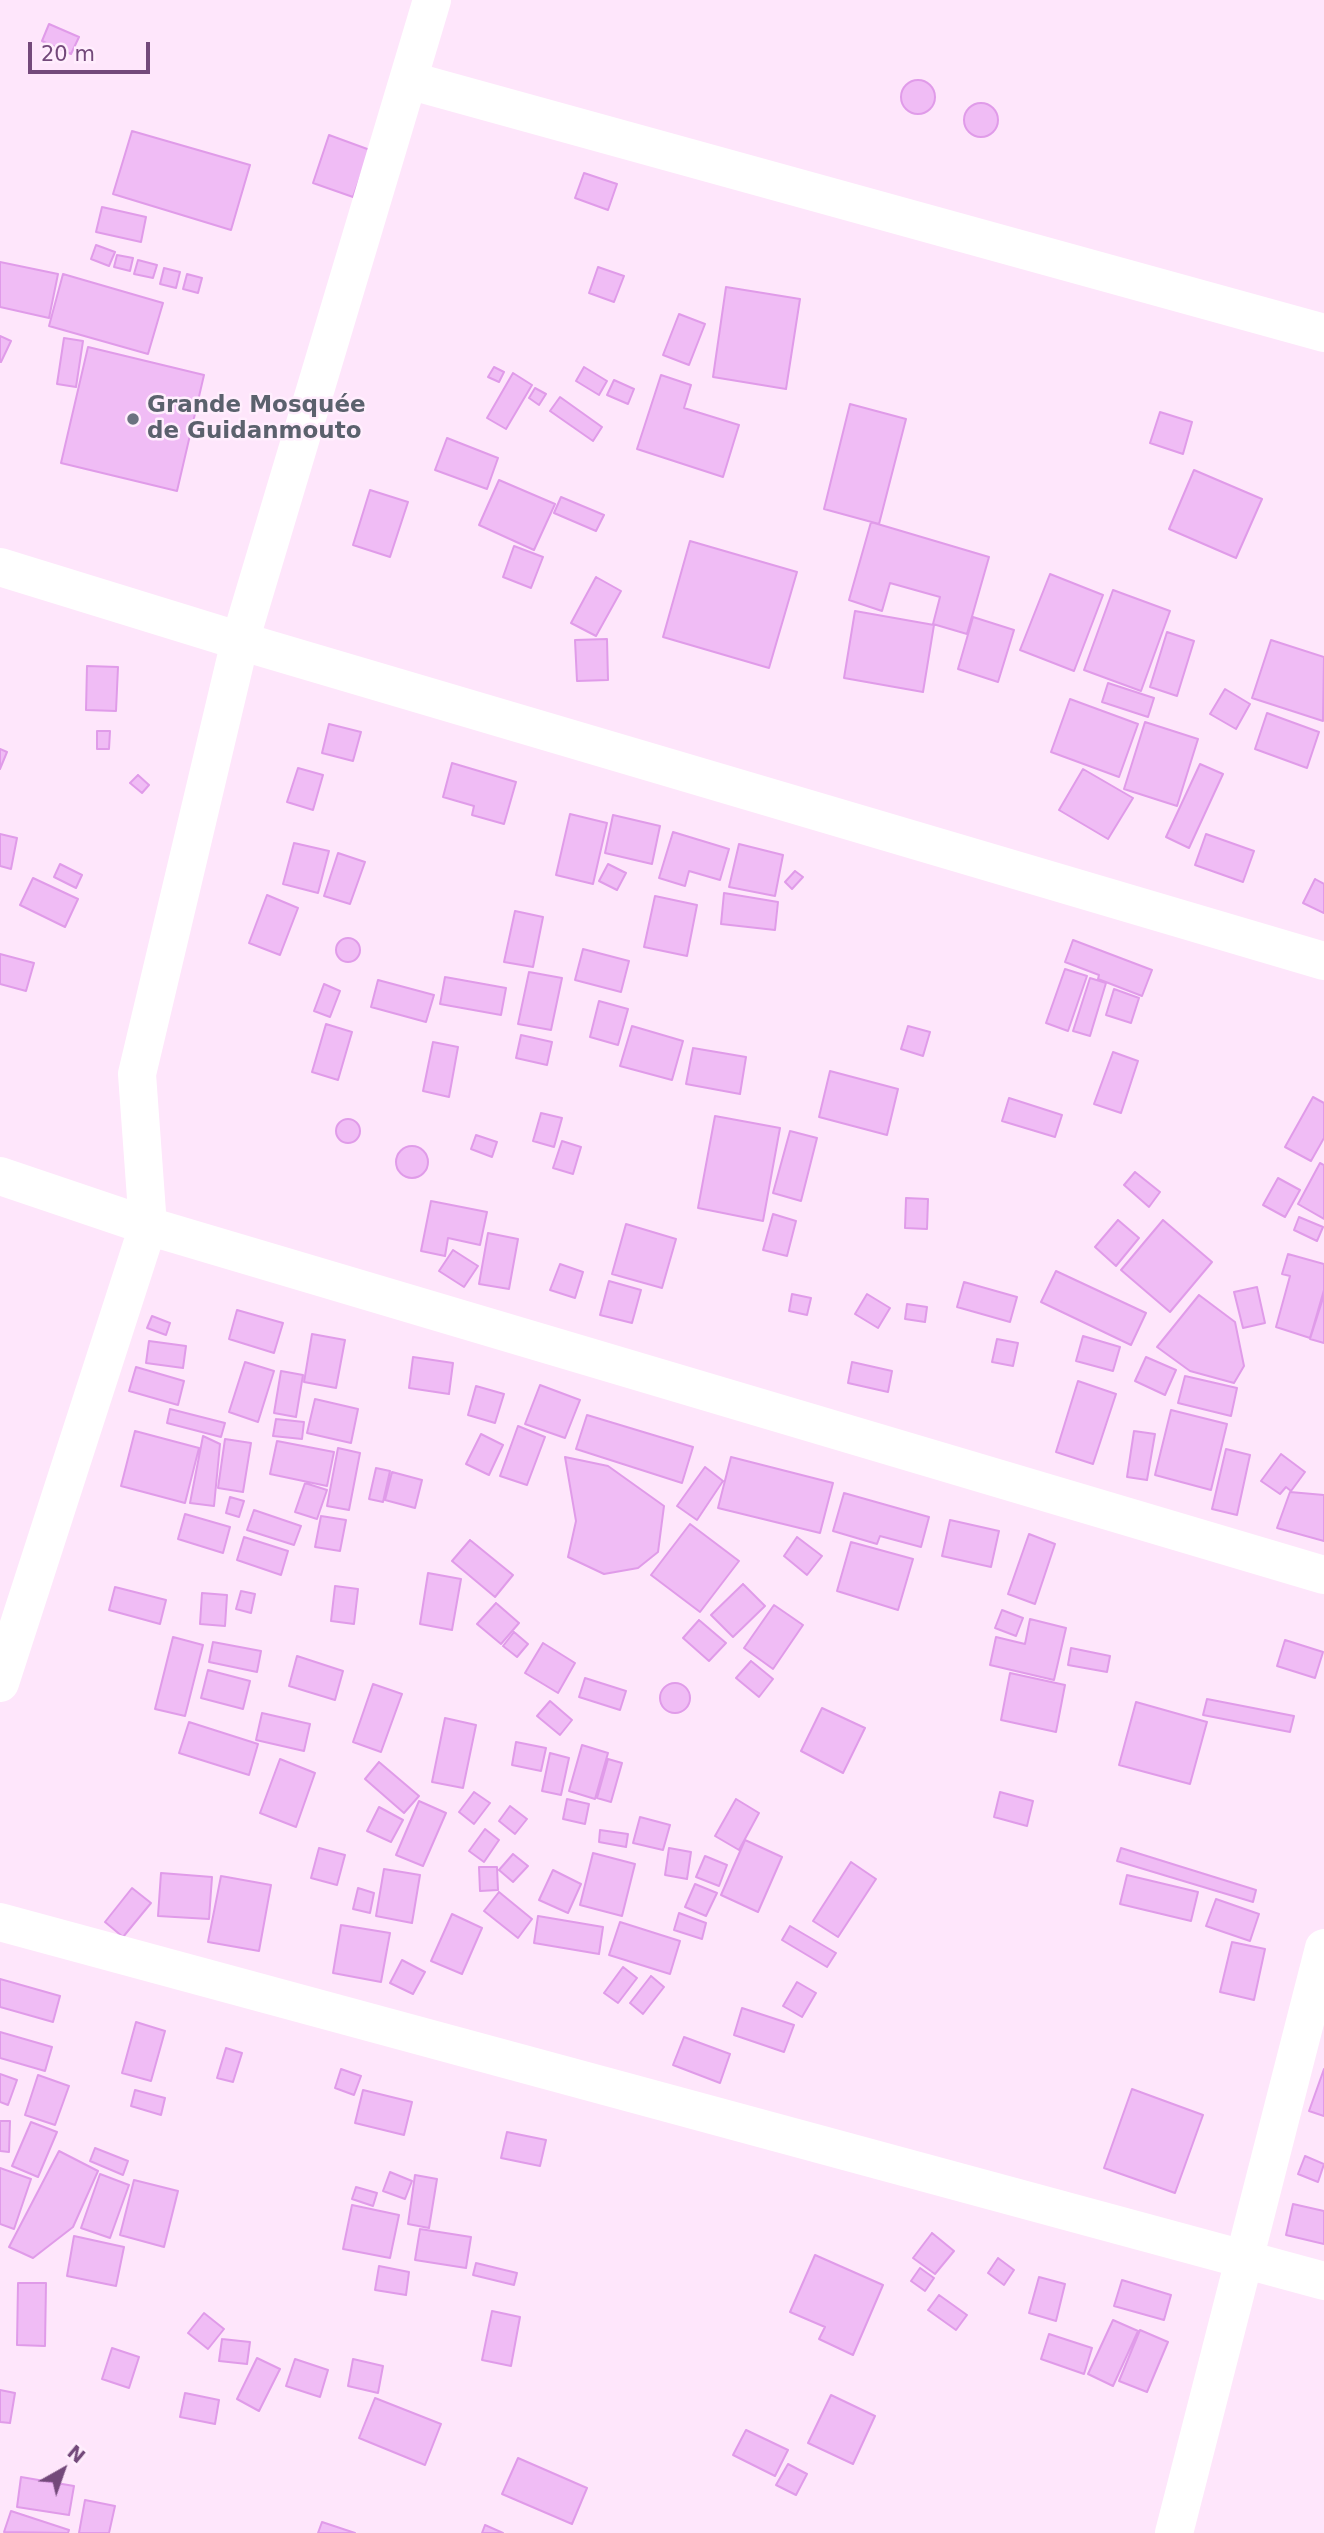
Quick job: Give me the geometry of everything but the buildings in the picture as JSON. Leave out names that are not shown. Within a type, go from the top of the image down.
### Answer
[{"type":"street","points":[[0,1683],[148,1226],[137,1074],[240,641],[432,0]]},
{"type":"street","points":[[408,80],[1324,334]]},
{"type":"street","points":[[0,568],[1324,961]]},
{"type":"street","points":[[0,1176],[148,1226],[1324,1574]]},
{"type":"street","points":[[0,1922],[1324,2281]]},
{"type":"street","points":[[1174,2533],[1324,1948]]},
{"type":"place","name":"Grande Mosquée de Guidanmouto","points":[[133,419]]}]
